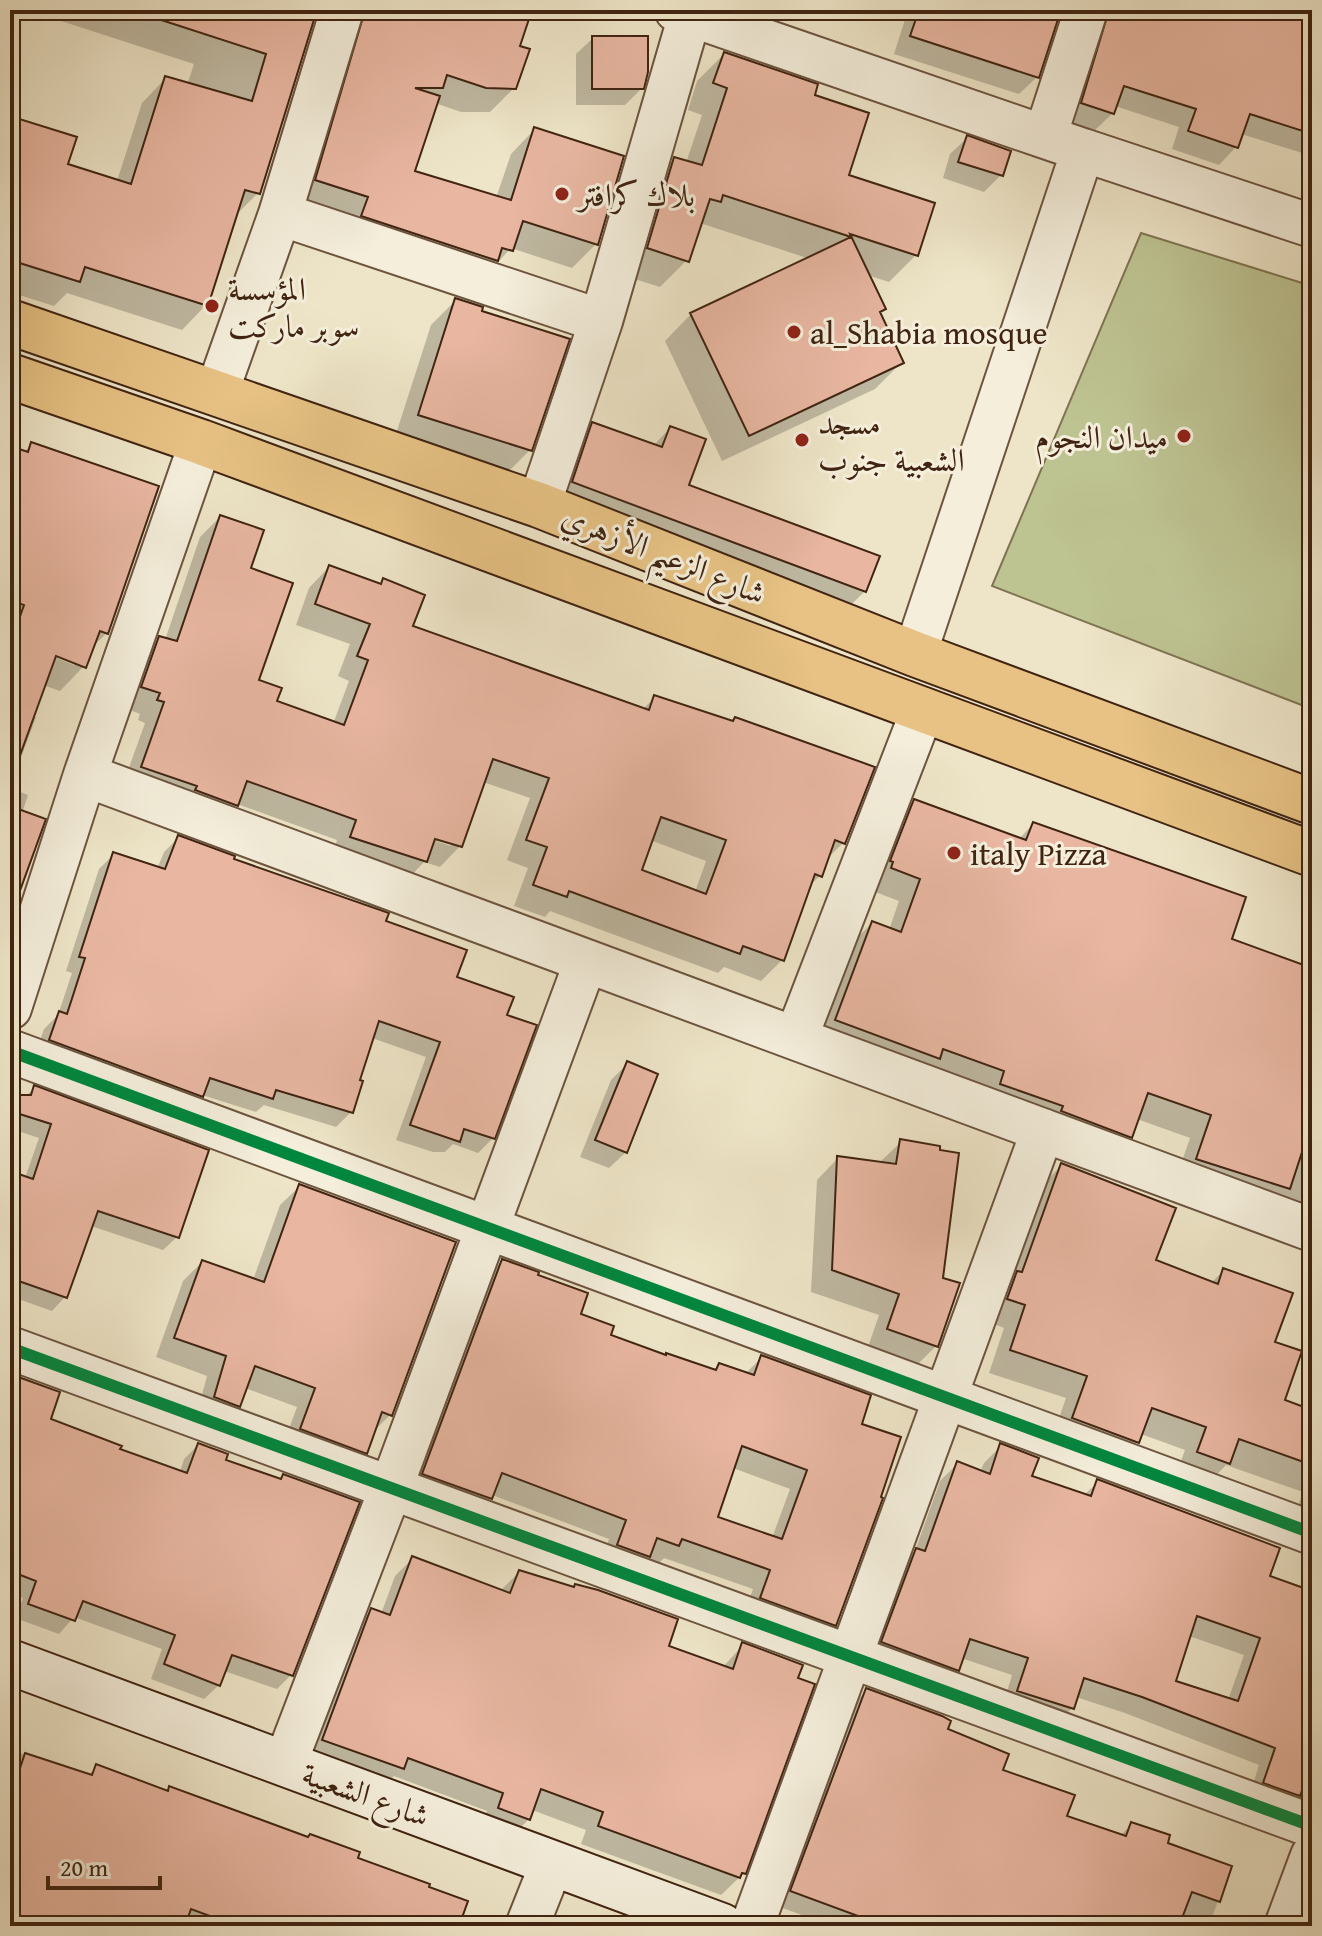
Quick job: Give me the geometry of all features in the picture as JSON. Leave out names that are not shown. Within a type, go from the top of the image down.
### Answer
[{"type":"main road","name":"شارع الزعيم الأزهري","points":[[10,322],[539,505],[915,654],[1312,802]]},
{"type":"main road","name":"شارع الزعيم الأزهري","points":[[10,376],[201,442],[1312,854]]},
{"type":"street","points":[[217,392],[280,214],[342,10]]},
{"type":"street","points":[[915,654],[1064,144],[1086,10]]},
{"type":"street","points":[[539,505],[601,321],[683,12],[1312,226]]},
{"type":"street","points":[[280,214],[601,321]]},
{"type":"street","points":[[10,1008],[85,775],[201,442]]},
{"type":"street","points":[[796,1038],[923,709]]},
{"type":"street","points":[[85,775],[1312,1230]]},
{"type":"street","points":[[285,1764],[489,1228],[586,961]]},
{"type":"street","points":[[10,1051],[1312,1533]]},
{"type":"street","points":[[752,1926],[1043,1130]]},
{"type":"street","points":[[10,1348],[1312,1826]]},
{"type":"street","name":"شارع الشعبية","points":[[10,1662],[722,1926]]},
{"type":"street","points":[[1286,1926],[1312,1856]]},
{"type":"street","points":[[527,1926],[552,1863]]},
{"type":"green space","name":"ميدان النجوم","points":[[1141,233],[1312,286],[1312,709],[992,586]]},
{"type":"building","points":[[150,10],[317,10],[260,194],[245,190],[208,306],[85,267],[80,282],[10,260],[10,116],[77,137],[68,164],[131,184],[165,76],[252,101],[266,54],[149,16]]},
{"type":"building","points":[[365,10],[532,10],[520,46],[530,49],[516,89],[486,88],[447,75],[443,88],[415,88],[440,96],[415,171],[511,200],[534,127],[624,156],[598,245],[523,221],[513,251],[502,248],[498,261],[361,216],[368,197],[315,180]]},
{"type":"building","points":[[919,10],[1061,10],[1039,78],[910,36]]},
{"type":"building","points":[[1109,10],[1312,10],[1312,134],[1250,114],[1238,148],[1188,131],[1196,109],[1124,86],[1114,114],[1081,103]]},
{"type":"building","points":[[592,36],[648,36],[648,72],[644,89],[592,89]]},
{"type":"building","points":[[724,52],[818,84],[815,95],[869,113],[849,175],[935,203],[918,256],[850,234],[886,309],[880,312],[904,363],[749,436],[690,313],[851,237],[723,195],[721,202],[710,199],[689,262],[647,248],[674,157],[702,165],[727,88],[713,83]]},
{"type":"building","points":[[967,135],[1011,151],[1003,176],[958,162]]},
{"type":"building","points":[[455,298],[483,307],[482,311],[570,339],[532,451],[418,415]]},
{"type":"building","points":[[592,422],[662,447],[670,426],[706,439],[689,485],[880,556],[866,592],[572,482]]},
{"type":"building","points":[[31,442],[159,486],[108,634],[100,631],[86,668],[56,656],[14,772],[10,772],[10,645],[24,605],[10,600],[10,446],[28,452]]},
{"type":"building","points":[[220,515],[264,530],[251,568],[293,583],[259,680],[282,688],[277,701],[344,725],[368,660],[357,656],[370,624],[315,604],[329,565],[381,584],[383,578],[425,595],[413,626],[649,710],[654,695],[733,721],[735,717],[875,767],[845,844],[835,840],[822,877],[815,874],[784,961],[743,946],[740,954],[569,891],[567,897],[533,885],[547,847],[526,840],[549,778],[493,759],[462,847],[435,839],[427,862],[350,837],[356,820],[247,781],[238,806],[195,790],[197,786],[141,767],[164,702],[157,700],[160,693],[141,687],[159,636],[177,641]],"holes":[[[661,817],[726,840],[706,894],[642,870]]]},
{"type":"building","points":[[914,799],[1026,840],[1033,822],[1246,897],[1232,939],[1312,968],[1312,1149],[1304,1146],[1290,1189],[1196,1159],[1211,1115],[1148,1093],[1132,1138],[1061,1111],[1063,1106],[1000,1084],[1004,1071],[943,1049],[940,1059],[835,1020],[872,921],[901,932],[920,879],[891,868],[893,862],[890,861]]},
{"type":"building","points":[[10,806],[46,819],[14,907],[10,906]]},
{"type":"building","points":[[178,835],[235,856],[234,859],[389,913],[386,921],[467,950],[457,977],[514,997],[507,1015],[537,1025],[495,1139],[464,1129],[460,1142],[410,1125],[440,1042],[379,1021],[353,1113],[276,1090],[273,1099],[210,1078],[203,1097],[49,1040],[59,1011],[67,1014],[85,958],[79,957],[113,852],[165,869]]},
{"type":"building","points":[[627,1061],[658,1074],[627,1153],[595,1140]]},
{"type":"building","points":[[34,1085],[209,1150],[179,1238],[98,1211],[67,1298],[10,1278],[10,1171],[33,1179],[51,1124],[10,1111],[10,1095],[31,1095]]},
{"type":"building","points":[[900,1139],[940,1146],[940,1150],[959,1153],[943,1278],[960,1283],[938,1347],[887,1329],[899,1294],[832,1270],[837,1156],[896,1164]]},
{"type":"building","points":[[1061,1163],[1176,1208],[1156,1260],[1218,1284],[1223,1268],[1293,1293],[1275,1342],[1302,1351],[1285,1400],[1312,1410],[1312,1465],[1239,1439],[1230,1464],[1197,1452],[1206,1427],[1152,1408],[1139,1443],[1072,1418],[1087,1376],[1010,1350],[1025,1305],[1007,1299],[1017,1271],[1022,1272]]},
{"type":"building","points":[[299,1184],[456,1242],[392,1416],[382,1412],[367,1454],[300,1429],[315,1388],[255,1366],[240,1407],[214,1397],[226,1356],[174,1338],[202,1260],[264,1282]]},
{"type":"building","points":[[502,1259],[588,1293],[581,1314],[614,1326],[611,1335],[716,1370],[719,1363],[754,1375],[761,1355],[871,1395],[862,1424],[901,1437],[883,1498],[836,1626],[760,1598],[770,1570],[682,1539],[679,1546],[657,1538],[650,1557],[617,1545],[626,1520],[502,1473],[492,1499],[422,1474]],"holes":[[[742,1446],[807,1470],[782,1539],[718,1517]]]},
{"type":"building","points":[[10,1374],[60,1392],[51,1419],[122,1446],[120,1449],[187,1473],[198,1443],[228,1454],[226,1460],[281,1479],[283,1474],[360,1502],[293,1676],[232,1655],[220,1686],[164,1664],[175,1635],[83,1601],[75,1621],[28,1604],[36,1581],[10,1571]]},
{"type":"building","points":[[1000,1443],[1039,1458],[1032,1476],[1091,1496],[1097,1479],[1280,1548],[1270,1576],[1312,1591],[1312,1737],[1303,1763],[1311,1766],[1300,1796],[1263,1783],[1275,1748],[1142,1697],[1084,1678],[1074,1709],[1017,1691],[1028,1658],[970,1639],[959,1671],[881,1642],[916,1548],[925,1551],[957,1461],[990,1474]],"holes":[[[1197,1616],[1260,1638],[1238,1701],[1176,1681]]]},
{"type":"building","points":[[412,1556],[510,1593],[519,1570],[574,1587],[575,1584],[598,1590],[678,1619],[669,1646],[733,1669],[742,1642],[803,1665],[798,1678],[815,1684],[746,1874],[742,1873],[740,1878],[598,1826],[603,1812],[541,1789],[530,1820],[498,1808],[503,1793],[408,1758],[404,1769],[322,1740],[371,1608],[390,1615]]},
{"type":"building","points":[[866,1688],[942,1716],[951,1721],[948,1729],[1009,1754],[1003,1770],[1075,1795],[1067,1816],[1126,1836],[1131,1822],[1170,1835],[1168,1843],[1232,1866],[1220,1902],[1192,1892],[1179,1926],[885,1926],[790,1891]]},
{"type":"building","points":[[25,1753],[92,1775],[96,1764],[168,1791],[169,1786],[308,1837],[310,1834],[360,1852],[358,1858],[468,1901],[459,1926],[237,1926],[191,1909],[185,1926],[10,1926],[10,1799]]},
{"type":"cycle path","points":[[10,1051],[1312,1533]]},
{"type":"cycle path","points":[[10,1348],[1312,1826]]},
{"type":"place","name":"بلاك كرافتر","points":[[562,194]]},
{"type":"place","name":"المؤسسة سوبر ماركت","points":[[212,306]]},
{"type":"place","name":"al_Shabia mosque","points":[[794,332]]},
{"type":"place","name":"ميدان النجوم","points":[[1184,436]]},
{"type":"place","name":"مسجد الشعبية جنوب","points":[[802,440]]},
{"type":"place","name":"italy Pizza","points":[[954,853]]}]
